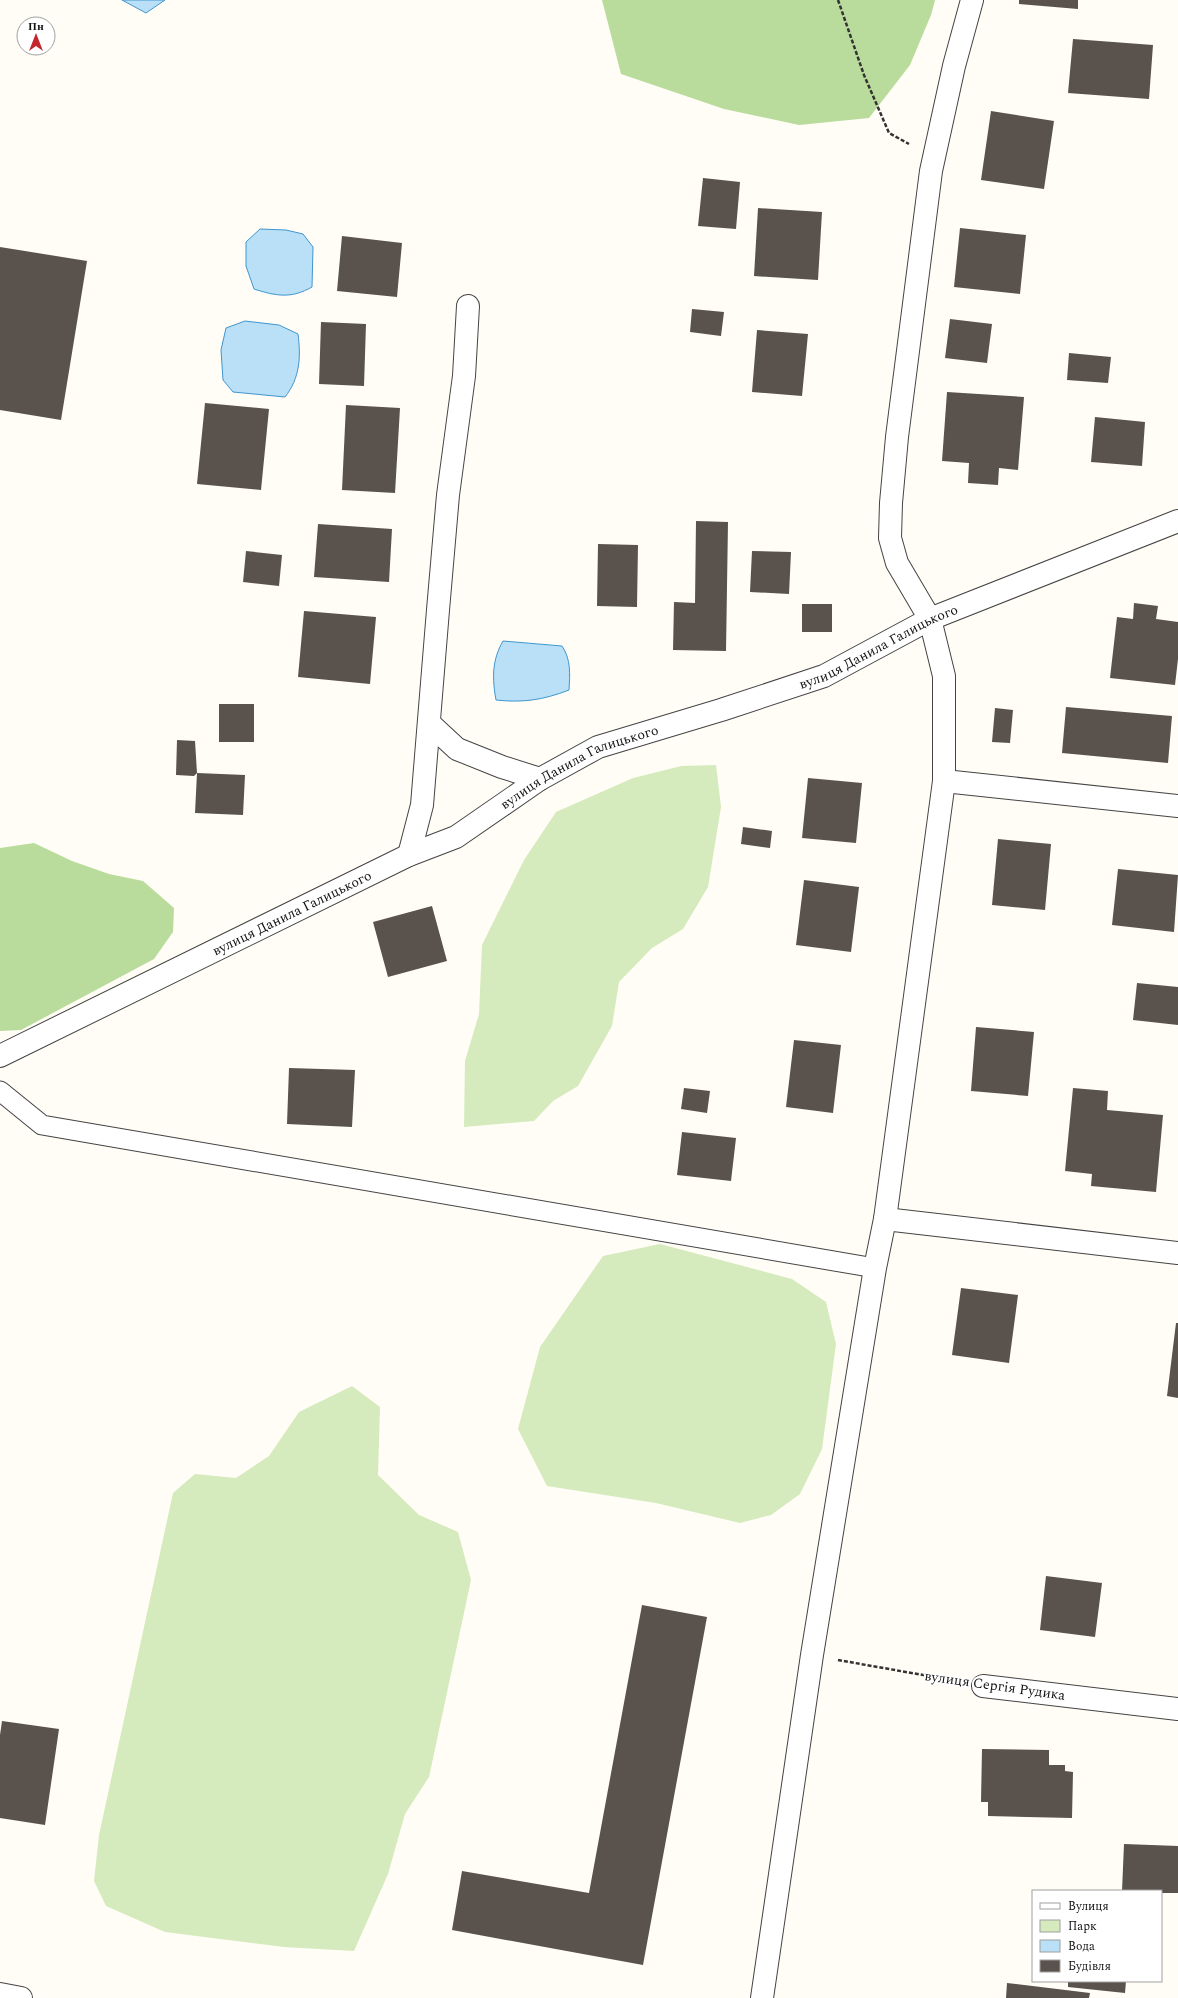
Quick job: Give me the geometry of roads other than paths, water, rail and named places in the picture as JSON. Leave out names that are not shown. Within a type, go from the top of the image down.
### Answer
[{"type":"street","points":[[762,1998],[812,1656],[875,1268],[885,1219],[944,781],[944,676],[930,618],[896,563],[890,538],[890,503],[897,437],[934,159],[954,66],[972,0]]},
{"type":"street","points":[[409,856],[422,805],[448,495],[464,376],[468,306]]},
{"type":"street","name":"вулиця Данила Галицького","points":[[0,1056],[409,856],[456,837],[540,779],[598,747],[721,710],[824,676],[930,618],[1178,522]]},
{"type":"street","points":[[429,724],[457,750],[502,768],[540,779]]},
{"type":"street","points":[[944,781],[1178,806]]},
{"type":"street","points":[[885,1219],[1178,1254]]},
{"type":"street","name":"вулиця Сергія Рудика","points":[[983,1686],[1178,1709]]},
{"type":"street","points":[[0,1994],[21,1998]]},
{"type":"lane","points":[[0,1091],[42,1125],[875,1268]]},
{"type":"water","points":[[122,0],[165,0],[146,13]]},
{"type":"water","points":[[260,229],[286,230],[303,234],[313,247],[312,287],[290,295],[276,295],[254,289],[246,266],[246,242]]},
{"type":"water","points":[[245,321],[279,325],[298,334],[298,367],[294,382],[285,397],[233,392],[223,380],[221,350],[226,328]]},
{"type":"water","points":[[503,641],[562,646],[567,656],[570,672],[569,690],[533,700],[496,700],[494,669],[499,648]]}]
